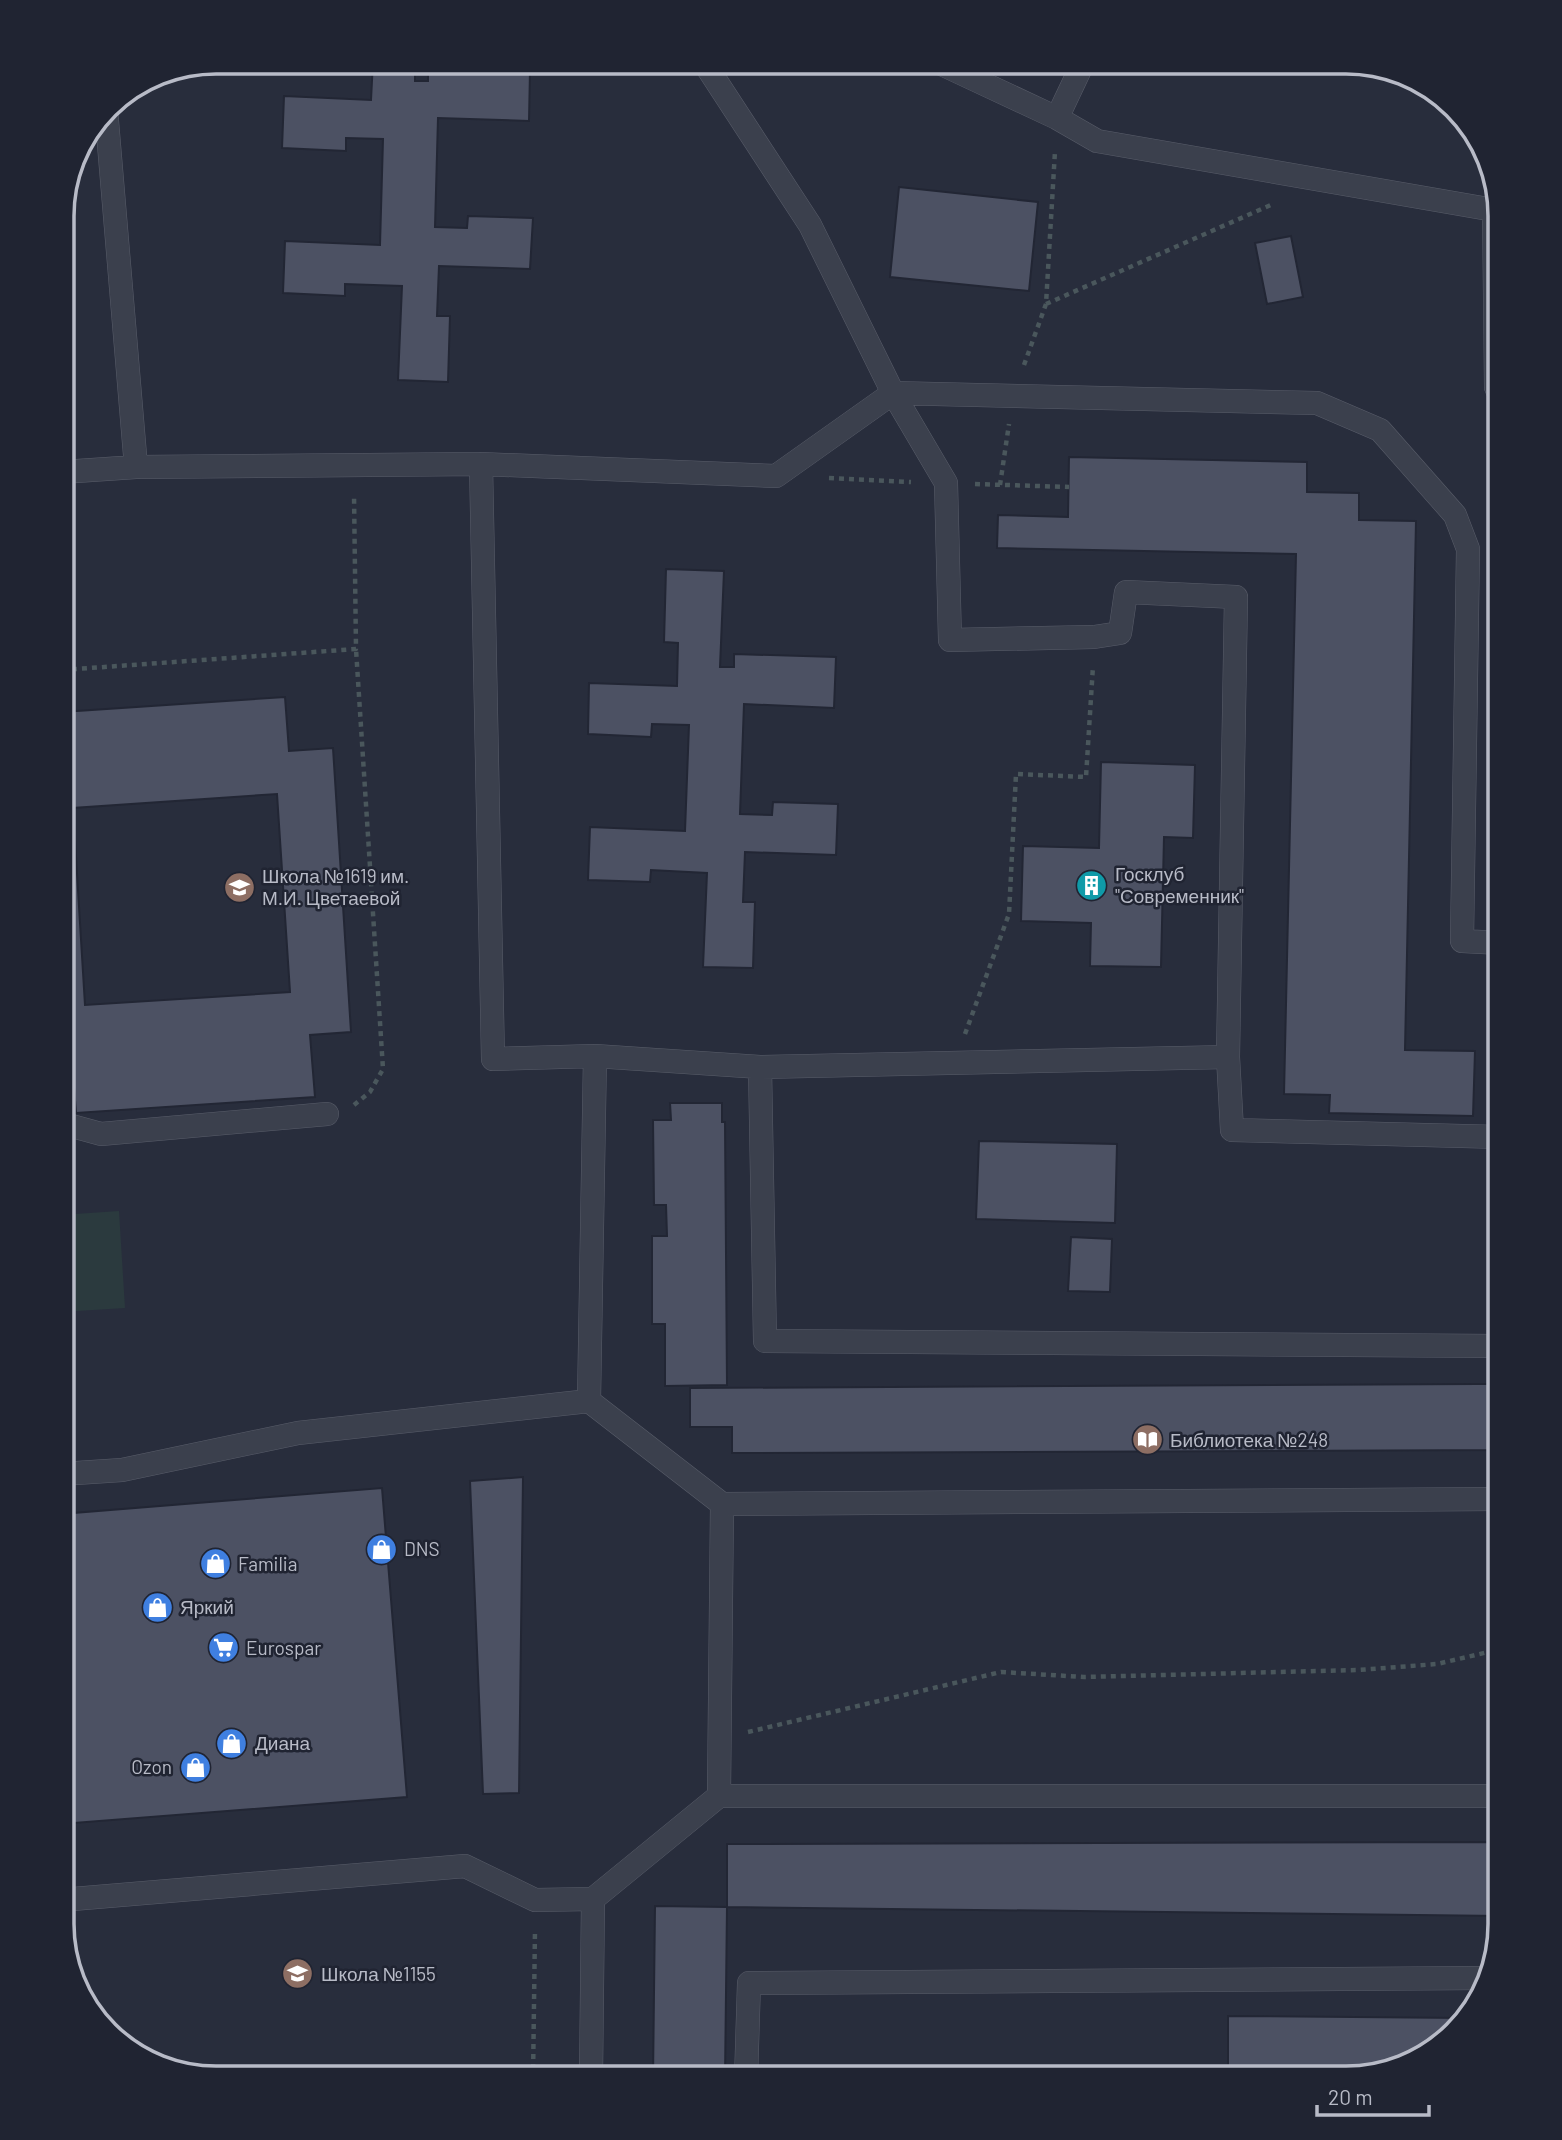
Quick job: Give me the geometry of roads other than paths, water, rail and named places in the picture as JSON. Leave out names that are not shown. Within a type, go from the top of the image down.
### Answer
[{"type":"lane","points":[[711,74],[810,225],[893,393],[946,483],[950,639],[1094,637],[1120,633],[1126,592],[1236,597],[1228,1057],[1232,1130],[1488,1137]]},
{"type":"lane","points":[[963,74],[1057,118],[1097,141],[1487,199]]},
{"type":"lane","points":[[1057,118],[1078,74]]},
{"type":"lane","points":[[107,124],[136,467]]},
{"type":"lane","points":[[74,471],[136,467],[481,464],[776,475],[893,393],[1317,403],[1380,430],[1455,515],[1468,549],[1462,941],[1488,942]]},
{"type":"lane","points":[[481,464],[493,1059],[595,1056],[761,1067],[1228,1057]]},
{"type":"lane","points":[[589,1401],[595,1056]]},
{"type":"lane","points":[[761,1067],[765,1341],[1488,1346]]},
{"type":"lane","points":[[74,1127],[101,1134],[327,1114]]},
{"type":"lane","points":[[74,1473],[122,1470],[298,1433],[589,1401],[722,1504],[1488,1499]]},
{"type":"lane","points":[[719,1796],[722,1504]]},
{"type":"lane","points":[[74,1899],[465,1866],[535,1900],[593,1899],[719,1796],[1488,1796]]},
{"type":"lane","points":[[591,2066],[593,1899]]},
{"type":"lane","points":[[746,2066],[749,1983],[1478,1978]]},
{"type":"place","name":"Госклуб \"Современник\"","points":[[1092,885]]},
{"type":"place","name":"Школа №1619 им. М.И. Цветаевой","points":[[239,887]]},
{"type":"place","name":"Библиотека №248","points":[[1147,1440]]},
{"type":"place","name":"DNS","points":[[381,1549]]},
{"type":"place","name":"Familia","points":[[215,1564]]},
{"type":"place","name":"Яркий","points":[[157,1607]]},
{"type":"place","name":"Eurospar","points":[[223,1648]]},
{"type":"place","name":"Диана","points":[[232,1743]]},
{"type":"place","name":"Ozon","points":[[195,1767]]},
{"type":"place","name":"Школа №1155","points":[[298,1974]]}]
